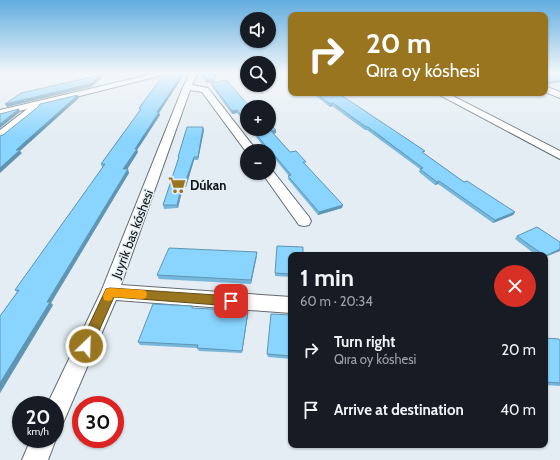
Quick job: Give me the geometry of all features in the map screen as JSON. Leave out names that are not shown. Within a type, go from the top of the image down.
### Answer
[{"type":"street","points":[[0,113],[76,94]]},
{"type":"street","name":"Juyrik bas kóshesi","points":[[63,396],[110,292],[184,94]]},
{"type":"street","points":[[208,94],[246,144]]},
{"type":"street","points":[[446,96],[560,156]]},
{"type":"street","points":[[0,135],[40,103]]},
{"type":"street","points":[[273,180],[304,221]]},
{"type":"street","points":[[110,292],[288,305]]},
{"type":"street","points":[[34,460],[40,448]]},
{"type":"building","points":[[19,94],[46,94],[5,104]]},
{"type":"building","points":[[149,94],[169,94],[135,149],[137,149],[123,169],[128,169],[47,302],[50,302],[0,383],[0,316],[19,290],[15,290],[105,164],[101,164],[141,109],[139,108]]},
{"type":"building","points":[[220,94],[239,94],[244,100],[240,100],[240,114],[237,110],[232,111]]},
{"type":"building","points":[[78,95],[16,150],[20,150],[0,168],[0,136],[40,104]]},
{"type":"building","points":[[320,96],[342,96],[425,151],[422,152],[464,182],[467,181],[515,212],[495,220],[439,181],[437,182],[420,169],[423,168],[368,127],[333,103],[330,104]]},
{"type":"building","points":[[19,109],[0,124],[0,114]]},
{"type":"building","points":[[187,127],[203,127],[198,157],[194,157],[185,183],[182,184],[177,205],[163,205],[179,157]]},
{"type":"building","points":[[258,136],[276,136],[290,152],[296,151],[306,162],[303,162],[343,205],[319,212],[288,176],[291,175],[276,157],[276,144],[264,144]]},
{"type":"building","points":[[537,227],[560,242],[560,249],[548,255],[548,252],[539,252],[517,236]]},
{"type":"building","points":[[277,246],[303,247],[303,252],[288,252],[288,274],[275,273]]},
{"type":"building","points":[[169,248],[257,252],[251,280],[157,275]]},
{"type":"building","points":[[153,304],[248,311],[242,351],[197,348],[198,345],[138,342]]},
{"type":"building","points":[[271,314],[288,315],[288,356],[267,354]]},
{"type":"building","points":[[548,338],[559,339],[560,341],[560,383],[548,382]]},
{"type":"slow traffic","points":[[108,296],[110,292],[142,294]]},
{"type":"place","name":"Dúkan","points":[[177,185]]},
{"type":"route","points":[[86,346],[110,292],[231,301]]}]
